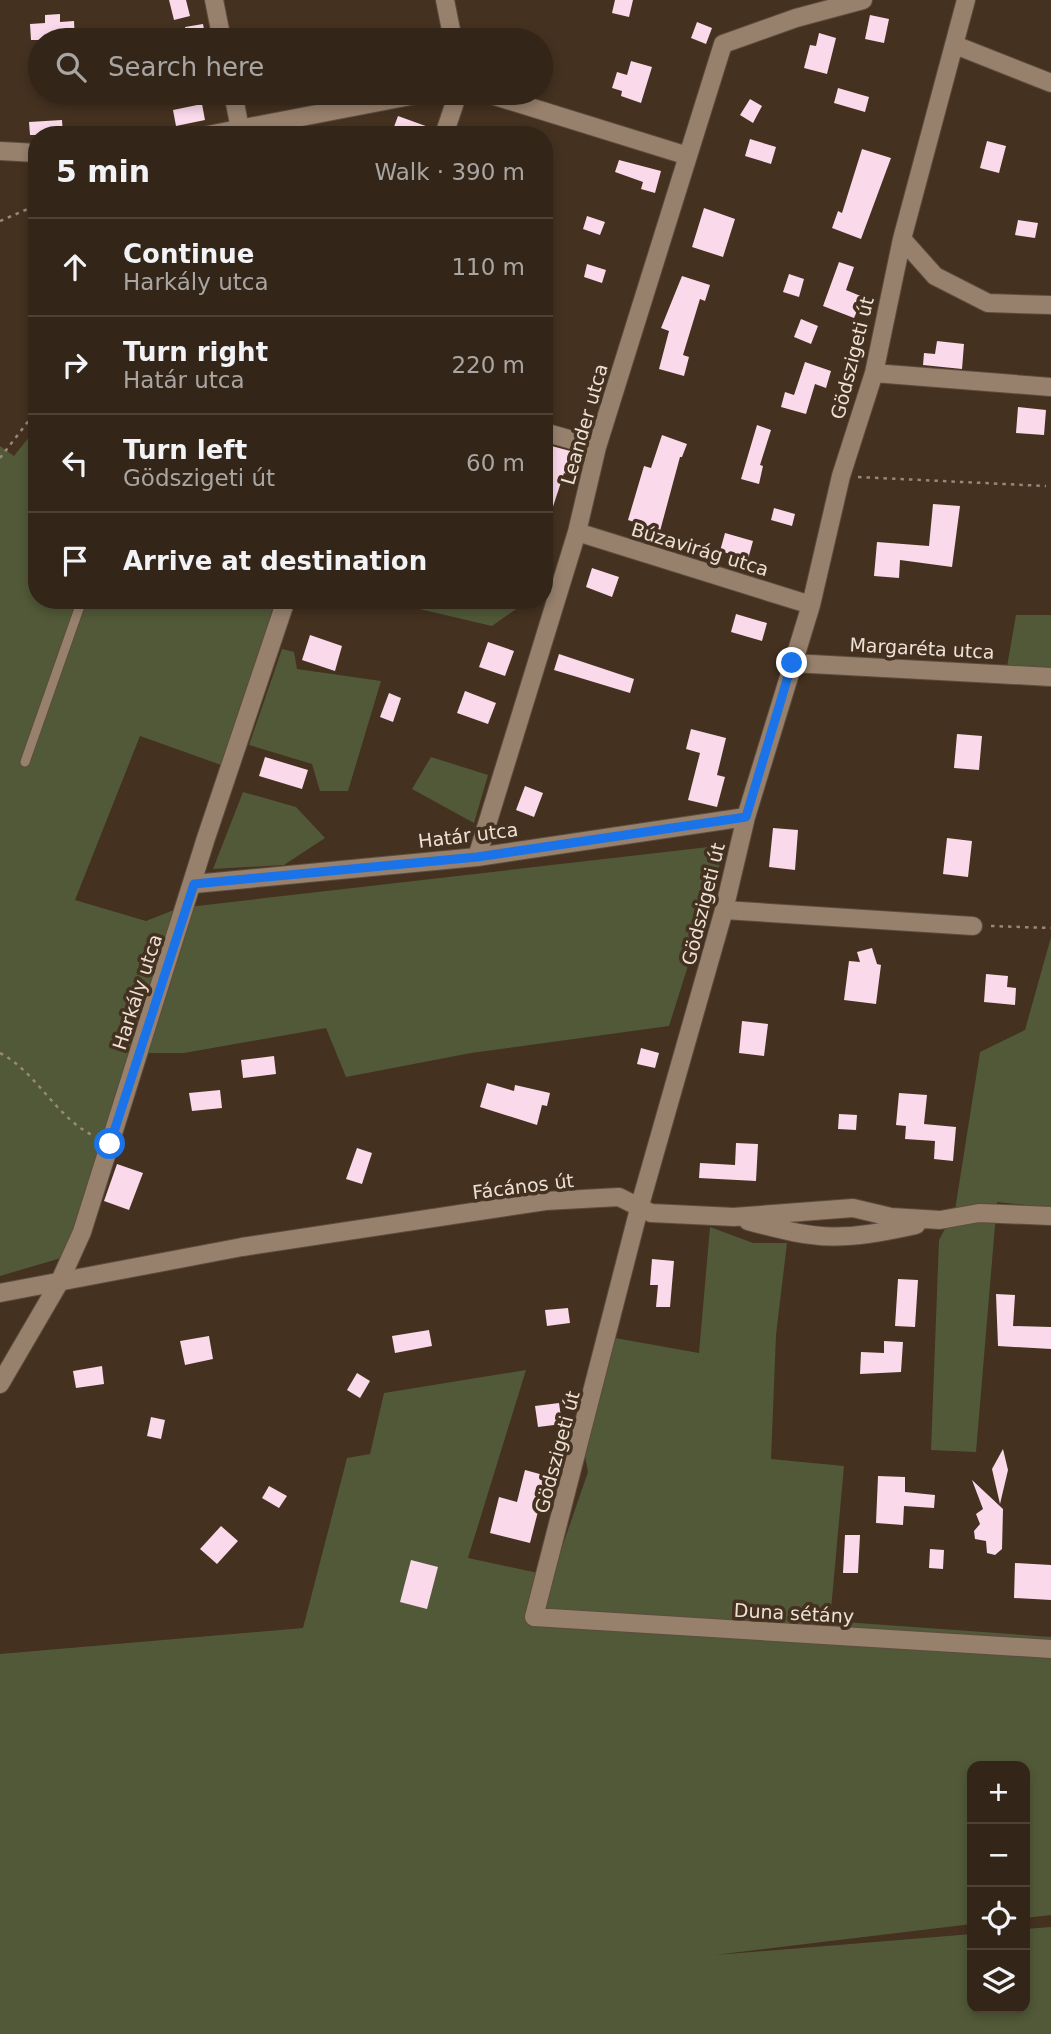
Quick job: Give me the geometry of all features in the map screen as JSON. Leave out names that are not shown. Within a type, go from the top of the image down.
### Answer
[{"type":"street","points":[[214,0],[220,28]]},
{"type":"street","points":[[445,0],[451,28]]},
{"type":"street","points":[[798,9],[863,0]]},
{"type":"street","name":"Gödszigeti út","points":[[534,1617],[640,1205],[724,910],[746,817],[811,606],[841,476],[874,373],[902,239],[966,0]]},
{"type":"street","name":"Leander utca","points":[[477,857],[577,533],[597,447],[723,44],[798,9]]},
{"type":"street","points":[[955,45],[1051,83]]},
{"type":"street","points":[[235,105],[239,126]]},
{"type":"street","points":[[256,126],[364,105]]},
{"type":"street","points":[[447,126],[454,105]]},
{"type":"street","points":[[524,105],[688,156]]},
{"type":"street","points":[[0,151],[28,153]]},
{"type":"street","points":[[902,239],[935,276],[988,303],[1051,305]]},
{"type":"street","points":[[874,373],[1051,387]]},
{"type":"street","points":[[553,435],[597,447]]},
{"type":"street","name":"Búzavirág utca","points":[[577,533],[811,606]]},
{"type":"street","name":"Harkály utca","points":[[0,1384],[58,1283],[82,1232],[194,884],[206,838],[283,609]]},
{"type":"street","name":"Margaréta utca","points":[[792,663],[1051,677]]},
{"type":"street","name":"Határ utca","points":[[194,884],[477,857],[746,817]]},
{"type":"street","points":[[724,910],[973,926]]},
{"type":"street","name":"Fácános út","points":[[0,1293],[242,1247],[545,1201],[619,1197],[640,1205],[651,1213],[734,1217],[853,1208],[891,1217],[940,1220],[979,1213],[1051,1216]]},
{"type":"street","points":[[734,1217],[796,1234],[827,1239],[862,1237],[940,1220]]},
{"type":"street","name":"Duna sétány","points":[[534,1617],[1051,1649]]},
{"type":"lane","points":[[25,762],[79,609]]},
{"type":"path","points":[[0,222],[28,209]]},
{"type":"path","points":[[0,458],[28,422]]},
{"type":"path","points":[[841,476],[1046,486]]},
{"type":"path","points":[[973,926],[1051,928]]},
{"type":"path","points":[[0,1054],[16,1061],[49,1101],[88,1133],[110,1144]]},
{"type":"green space","points":[[28,438],[28,609],[272,609],[224,766],[140,736],[75,900],[146,921],[179,908],[726,845],[669,1026],[471,1053],[346,1077],[326,1028],[184,1053],[145,1053],[78,1253],[0,1276],[0,446],[14,456]]},
{"type":"green space","points":[[419,609],[516,609],[492,626]]},
{"type":"green space","points":[[1016,615],[1051,615],[1051,687],[1004,684]]},
{"type":"green space","points":[[282,649],[294,652],[297,669],[381,681],[348,791],[320,791],[312,764],[249,745]]},
{"type":"green space","points":[[431,757],[488,775],[474,823],[412,789]]},
{"type":"green space","points":[[243,792],[296,807],[325,838],[284,865],[213,869]]},
{"type":"green space","points":[[1051,937],[1051,1208],[997,1202],[976,1452],[931,1450],[939,1240],[955,1210],[980,1052],[1025,1030]]},
{"type":"green space","points":[[710,1227],[753,1243],[787,1243],[776,1335],[771,1459],[844,1466],[830,1621],[1051,1637],[1051,1915],[1030,1917],[1030,1761],[967,1761],[967,1925],[715,1955],[967,1934],[967,2013],[1030,2013],[1030,1929],[1051,1927],[1051,2034],[0,2034],[0,1654],[303,1628],[347,1458],[370,1454],[384,1393],[526,1370],[468,1558],[552,1576],[588,1472],[585,1456],[615,1338],[699,1353]]},
{"type":"building","points":[[169,0],[186,0],[190,16],[174,20]]},
{"type":"building","points":[[615,0],[633,0],[629,17],[612,13]]},
{"type":"building","points":[[60,14],[60,22],[74,21],[74,28],[30,28],[30,24],[45,23],[45,15]]},
{"type":"building","points":[[870,15],[889,19],[884,43],[865,39]]},
{"type":"building","points":[[697,22],[712,28],[706,44],[691,38]]},
{"type":"building","points":[[203,24],[204,28],[185,28]]},
{"type":"building","points":[[819,33],[836,38],[827,74],[804,68],[810,45],[816,46]]},
{"type":"building","points":[[631,61],[652,67],[641,103],[621,96],[622,91],[612,88],[617,72],[627,75]]},
{"type":"building","points":[[838,88],[869,97],[865,112],[834,103]]},
{"type":"building","points":[[750,99],[762,106],[753,123],[740,115]]},
{"type":"building","points":[[202,105],[205,120],[176,126],[173,110]]},
{"type":"building","points":[[398,116],[426,126],[394,126]]},
{"type":"building","points":[[62,120],[62,126],[29,126],[29,122]]},
{"type":"building","points":[[750,139],[776,147],[771,164],[745,156]]},
{"type":"building","points":[[987,141],[1006,146],[999,173],[980,168]]},
{"type":"building","points":[[862,149],[891,158],[861,239],[832,228],[838,211],[842,213]]},
{"type":"building","points":[[619,160],[661,171],[655,193],[641,189],[643,182],[615,172]]},
{"type":"building","points":[[704,208],[735,219],[723,257],[692,247]]},
{"type":"building","points":[[587,216],[605,222],[600,235],[583,229]]},
{"type":"building","points":[[1018,220],[1038,223],[1035,238],[1015,235]]},
{"type":"building","points":[[839,262],[854,267],[846,290],[863,297],[854,318],[823,306]]},
{"type":"building","points":[[587,264],[606,270],[602,283],[584,277]]},
{"type":"building","points":[[789,274],[804,279],[799,297],[783,292]]},
{"type":"building","points":[[682,276],[710,285],[705,301],[700,299],[683,355],[689,357],[684,376],[659,369],[669,331],[661,328]]},
{"type":"building","points":[[801,319],[818,326],[811,344],[794,337]]},
{"type":"building","points":[[937,341],[964,344],[962,369],[923,365],[924,353],[935,354]]},
{"type":"building","points":[[805,362],[831,371],[826,388],[815,384],[806,414],[781,407],[785,392],[794,395]]},
{"type":"building","points":[[1018,407],[1046,410],[1044,435],[1016,433]]},
{"type":"building","points":[[757,425],[771,430],[760,465],[763,466],[759,484],[741,479]]},
{"type":"building","points":[[662,435],[687,444],[680,457],[660,531],[628,520],[644,466],[651,468]]},
{"type":"building","points":[[553,446],[578,453],[570,475],[564,473],[553,507]]},
{"type":"building","points":[[933,504],[960,506],[952,567],[900,560],[899,578],[874,576],[877,542],[929,546]]},
{"type":"building","points":[[774,508],[795,514],[792,526],[771,520]]},
{"type":"building","points":[[725,533],[753,541],[748,559],[720,551]]},
{"type":"building","points":[[592,568],[619,577],[612,597],[586,587]]},
{"type":"building","points":[[736,614],[767,623],[762,641],[731,632]]},
{"type":"building","points":[[310,635],[342,646],[335,671],[302,660]]},
{"type":"building","points":[[488,642],[514,651],[505,676],[479,667]]},
{"type":"building","points":[[559,654],[634,679],[630,693],[554,670]]},
{"type":"building","points":[[465,691],[496,703],[488,724],[457,713]]},
{"type":"building","points":[[389,693],[401,698],[393,722],[380,717]]},
{"type":"building","points":[[691,729],[726,738],[717,775],[725,777],[717,807],[688,800],[700,753],[686,749]]},
{"type":"building","points":[[957,734],[982,736],[979,770],[954,768]]},
{"type":"building","points":[[265,757],[308,770],[302,789],[259,776]]},
{"type":"building","points":[[525,786],[543,793],[534,817],[516,810]]},
{"type":"building","points":[[773,828],[798,830],[795,870],[769,867]]},
{"type":"building","points":[[947,838],[972,841],[968,877],[943,874]]},
{"type":"building","points":[[872,948],[877,964],[881,965],[876,1004],[844,1000],[849,961],[860,962],[857,952]]},
{"type":"building","points":[[986,974],[1008,976],[1007,987],[1016,988],[1015,1005],[984,1002]]},
{"type":"building","points":[[742,1021],[768,1024],[764,1056],[739,1053]]},
{"type":"building","points":[[641,1048],[659,1053],[655,1068],[637,1064]]},
{"type":"building","points":[[274,1056],[276,1074],[243,1078],[241,1060]]},
{"type":"building","points":[[487,1083],[514,1091],[515,1085],[550,1093],[547,1106],[542,1105],[537,1125],[480,1107]]},
{"type":"building","points":[[220,1090],[222,1108],[192,1111],[189,1093]]},
{"type":"building","points":[[899,1093],[927,1095],[924,1124],[956,1127],[953,1161],[934,1159],[935,1141],[905,1139],[906,1126],[896,1125]]},
{"type":"building","points":[[839,1114],[857,1115],[856,1130],[838,1129]]},
{"type":"building","points":[[736,1143],[758,1144],[756,1181],[699,1178],[700,1163],[735,1165]]},
{"type":"building","points":[[357,1148],[372,1153],[362,1184],[346,1179]]},
{"type":"building","points":[[117,1164],[143,1173],[129,1210],[104,1201]]},
{"type":"building","points":[[652,1259],[674,1261],[670,1307],[656,1307],[658,1285],[650,1285]]},
{"type":"building","points":[[898,1279],[918,1280],[915,1327],[895,1326]]},
{"type":"building","points":[[996,1294],[1015,1295],[1013,1326],[1051,1327],[1051,1349],[998,1346]]},
{"type":"building","points":[[568,1308],[570,1323],[547,1326],[545,1310]]},
{"type":"building","points":[[429,1330],[432,1346],[395,1353],[392,1336]]},
{"type":"building","points":[[209,1336],[213,1359],[185,1365],[180,1341]]},
{"type":"building","points":[[884,1341],[903,1342],[901,1372],[860,1374],[861,1352],[884,1353]]},
{"type":"building","points":[[102,1366],[104,1384],[76,1388],[73,1371]]},
{"type":"building","points":[[357,1373],[370,1381],[360,1398],[347,1390]]},
{"type":"building","points":[[559,1403],[562,1424],[538,1427],[535,1406]]},
{"type":"building","points":[[151,1417],[165,1420],[161,1439],[147,1436]]},
{"type":"building","points":[[1003,1449],[1008,1470],[1000,1504],[992,1469]]},
{"type":"building","points":[[525,1470],[547,1476],[530,1543],[490,1533],[499,1497],[517,1502]]},
{"type":"building","points":[[878,1476],[905,1477],[905,1492],[935,1495],[934,1508],[904,1506],[903,1525],[876,1523]]},
{"type":"building","points":[[972,1480],[1003,1509],[1002,1549],[995,1555],[987,1553],[986,1541],[975,1539],[974,1531],[980,1524],[976,1514],[983,1509]]},
{"type":"building","points":[[269,1486],[287,1496],[279,1508],[262,1498]]},
{"type":"building","points":[[221,1526],[238,1541],[217,1564],[200,1549]]},
{"type":"building","points":[[845,1535],[860,1535],[858,1573],[843,1573]]},
{"type":"building","points":[[930,1549],[944,1550],[943,1569],[929,1568]]},
{"type":"building","points":[[411,1560],[438,1567],[427,1609],[400,1602]]},
{"type":"building","points":[[1015,1563],[1051,1565],[1051,1600],[1014,1598]]},
{"type":"route","points":[[110,1144],[194,884],[477,857],[746,817],[792,663]]}]
